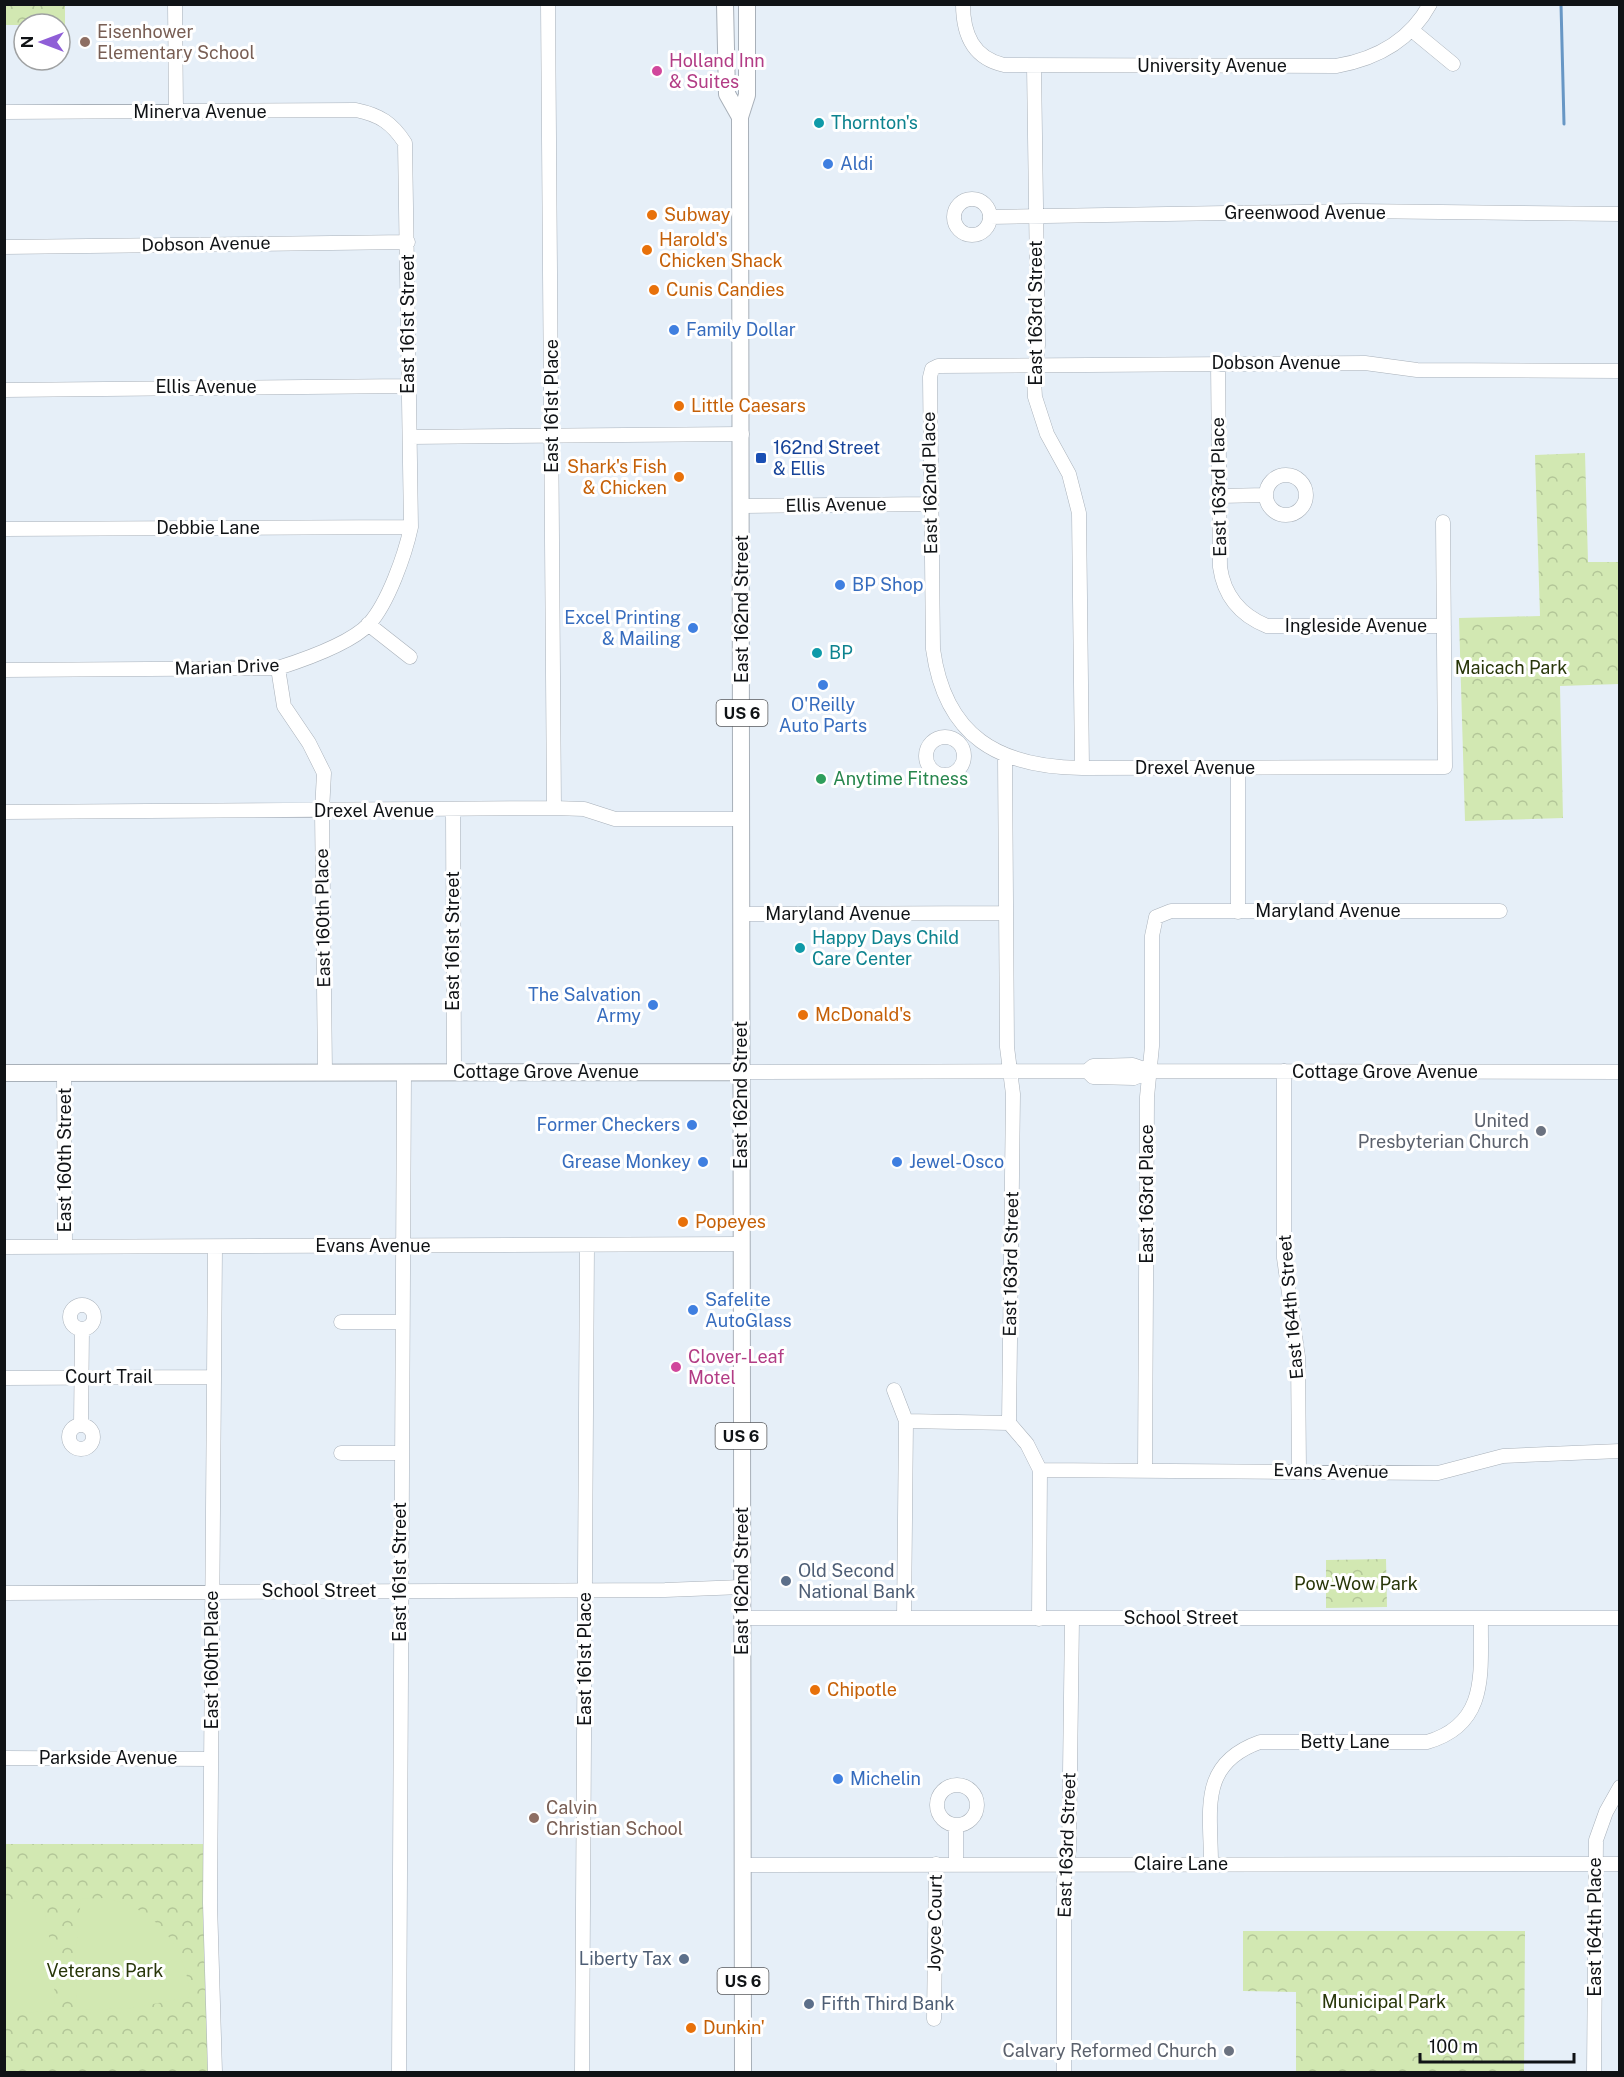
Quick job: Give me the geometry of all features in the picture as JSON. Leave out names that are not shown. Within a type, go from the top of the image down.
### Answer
[{"type":"main road","name":"East 162nd Street","points":[[725,4],[727,94],[740,117]]},
{"type":"main road","name":"East 162nd Street","points":[[743,2073],[741,914],[743,506],[740,117],[747,95],[747,4]]},
{"type":"main road","name":"Cottage Grove Avenue","points":[[4,1073],[741,1072]]},
{"type":"street","points":[[176,4],[176,112]]},
{"type":"street","name":"East 161st Place","points":[[549,4],[554,808]]},
{"type":"street","name":"University Avenue","points":[[963,4],[964,30],[975,49],[993,62],[1034,66],[1336,66],[1370,58],[1413,31],[1430,4]]},
{"type":"street","points":[[1413,31],[1453,64]]},
{"type":"street","name":"East 163rd Street","points":[[1034,66],[1038,345],[1035,364],[1035,396],[1040,416],[1069,474],[1079,513],[1082,768]]},
{"type":"street","name":"Minerva Avenue","points":[[4,112],[356,110],[374,114],[393,124]]},
{"type":"street","name":"East 161st Street","points":[[393,124],[405,143],[411,527]]},
{"type":"street","name":"Greenwood Avenue","points":[[990,218],[1355,211],[1620,214]]},
{"type":"street","name":"Dobson Avenue","points":[[4,247],[408,242]]},
{"type":"street","name":"East 163rd Place","points":[[1218,363],[1222,580],[1238,607]]},
{"type":"street","name":"Dobson Avenue","points":[[932,369],[948,365],[1365,363],[1417,370],[1620,371]]},
{"type":"street","name":"East 162nd Place","points":[[932,369],[929,387],[930,504],[935,669],[950,705],[969,731]]},
{"type":"street","name":"Ellis Avenue","points":[[4,390],[408,386]]},
{"type":"street","points":[[410,437],[742,434]]},
{"type":"street","points":[[1220,496],[1266,495]]},
{"type":"street","name":"Ellis Avenue","points":[[743,506],[930,504]]},
{"type":"street","points":[[1443,522],[1444,626]]},
{"type":"street","name":"Debbie Lane","points":[[4,529],[411,527]]},
{"type":"street","name":"Marian Drive","points":[[4,670],[278,669],[320,654],[368,624],[400,568],[411,527]]},
{"type":"street","name":"Ingleside Avenue","points":[[1238,607],[1246,615],[1267,626],[1444,626]]},
{"type":"street","points":[[368,624],[410,657]]},
{"type":"street","name":"Drexel Avenue","points":[[969,731],[1005,756],[1041,766],[1082,768],[1445,767],[1444,626]]},
{"type":"street","name":"East 160th Place","points":[[278,669],[284,706],[309,742],[324,773],[321,811],[325,1072]]},
{"type":"street","points":[[959,743],[969,731]]},
{"type":"street","name":"East 163rd Street","points":[[1005,756],[1008,1047],[1013,1094],[1009,1423]]},
{"type":"street","points":[[1238,768],[1238,912]]},
{"type":"street","name":"Drexel Avenue","points":[[4,812],[453,811],[554,808],[584,809],[615,819],[742,819]]},
{"type":"street","name":"East 161st Street","points":[[453,811],[454,1072]]},
{"type":"street","name":"Maryland Avenue","points":[[1156,917],[1170,911],[1500,911]]},
{"type":"street","name":"Maryland Avenue","points":[[741,914],[1006,913]]},
{"type":"street","name":"East 163rd Place","points":[[1145,1471],[1147,1097],[1150,1071],[1152,936],[1156,917]]},
{"type":"street","name":"Cottage Grove Avenue","points":[[741,1072],[1087,1071],[1094,1066],[1133,1065],[1150,1071],[1620,1072]]},
{"type":"street","name":"East 164th Street","points":[[1284,1071],[1284,1258],[1298,1357],[1299,1470]]},
{"type":"street","name":"East 161st Street","points":[[399,2073],[404,1072]]},
{"type":"street","name":"East 160th Street","points":[[64,1073],[65,1247]]},
{"type":"street","name":"Evans Avenue","points":[[4,1247],[741,1244]]},
{"type":"street","name":"East 161st Place","points":[[582,2073],[587,1245]]},
{"type":"street","name":"East 160th Place","points":[[215,1246],[210,1903],[215,2073]]},
{"type":"street","points":[[341,1322],[402,1322]]},
{"type":"street","points":[[81,1425],[82,1329]]},
{"type":"street","name":"Court Trail","points":[[4,1378],[214,1377]]},
{"type":"street","points":[[894,1390],[906,1421],[904,1618]]},
{"type":"street","points":[[906,1421],[1009,1423],[1027,1444],[1040,1470],[1039,1618]]},
{"type":"street","name":"Evans Avenue","points":[[1040,1470],[1299,1470],[1438,1473],[1503,1456],[1620,1451]]},
{"type":"street","points":[[341,1453],[401,1453]]},
{"type":"street","name":"School Street","points":[[4,1593],[742,1587]]},
{"type":"street","name":"School Street","points":[[742,1618],[1620,1617]]},
{"type":"street","name":"East 163rd Street","points":[[1064,2073],[1064,1880],[1068,1863],[1072,1618]]},
{"type":"street","name":"Betty Lane","points":[[1211,1864],[1212,1790],[1227,1758],[1243,1748],[1260,1742],[1427,1742],[1442,1738],[1473,1708],[1480,1692],[1480,1618]]},
{"type":"street","name":"Parkside Avenue","points":[[4,1758],[211,1759]]},
{"type":"street","name":"East 164th Place","points":[[1594,2073],[1595,1864],[1599,1827],[1620,1788]]},
{"type":"street","points":[[956,1825],[956,1864]]},
{"type":"street","name":"Joyce Court","points":[[934,2019],[936,1864]]},
{"type":"street","name":"Claire Lane","points":[[743,1865],[1620,1864]]},
{"type":"green space","points":[[4,5],[65,5],[65,12],[12,12],[12,25],[5,25]]},
{"type":"green space","name":"Maicach Park","points":[[1585,453],[1588,562],[1619,562],[1619,684],[1560,686],[1563,818],[1465,821],[1459,618],[1540,616],[1535,455]]},
{"type":"green space","name":"Pow-Wow Park","points":[[1386,1559],[1387,1607],[1326,1608],[1326,1560]]},
{"type":"green space","name":"Veterans Park","points":[[5,1844],[204,1844],[203,1907],[209,2072],[5,2072]]},
{"type":"green space","points":[[42,1898],[53,1959],[55,2004],[48,2011],[5,2014],[5,1906]]},
{"type":"green space","points":[[104,1898],[122,1902],[138,1910],[165,1931],[182,1961],[190,1997],[132,2008],[85,2010],[77,2003],[75,1958],[81,1899]]},
{"type":"green space","name":"Municipal Park","points":[[1243,1931],[1525,1931],[1524,2072],[1296,2072],[1296,1992],[1243,1991]]},
{"type":"waterway","points":[[1561,4],[1564,124]]},
{"type":"place","name":"Eisenhower Elementary School","points":[[85,42]]},
{"type":"place","name":"Holland Inn & Suites","points":[[657,71]]},
{"type":"place","name":"Thornton's","points":[[819,123]]},
{"type":"place","name":"Aldi","points":[[828,164]]},
{"type":"place","name":"Subway","points":[[652,215]]},
{"type":"place","name":"Harold's Chicken Shack","points":[[647,250]]},
{"type":"place","name":"Cunis Candies","points":[[654,290]]},
{"type":"place","name":"Family Dollar","points":[[674,330]]},
{"type":"place","name":"Little Caesars","points":[[679,406]]},
{"type":"place","name":"162nd Street & Ellis","points":[[761,458]]},
{"type":"place","name":"Shark's Fish & Chicken","points":[[679,477]]},
{"type":"place","name":"BP Shop","points":[[840,585]]},
{"type":"place","name":"Excel Printing & Mailing","points":[[693,628]]},
{"type":"place","name":"BP","points":[[817,653]]},
{"type":"place","name":"O'Reilly Auto Parts","points":[[823,685]]},
{"type":"place","name":"Anytime Fitness","points":[[821,779]]},
{"type":"place","name":"Happy Days Child Care Center","points":[[800,948]]},
{"type":"place","name":"The Salvation Army","points":[[653,1005]]},
{"type":"place","name":"McDonald's","points":[[803,1015]]},
{"type":"place","name":"Former Checkers","points":[[692,1125]]},
{"type":"place","name":"United Presbyterian Church","points":[[1541,1131]]},
{"type":"place","name":"Grease Monkey","points":[[703,1162]]},
{"type":"place","name":"Jewel-Osco","points":[[897,1162]]},
{"type":"place","name":"Popeyes","points":[[683,1222]]},
{"type":"place","name":"Safelite AutoGlass","points":[[693,1310]]},
{"type":"place","name":"Clover-Leaf Motel","points":[[676,1367]]},
{"type":"place","name":"Old Second National Bank","points":[[786,1581]]},
{"type":"place","name":"Chipotle","points":[[815,1690]]},
{"type":"place","name":"Michelin","points":[[838,1779]]},
{"type":"place","name":"Calvin Christian School","points":[[534,1818]]},
{"type":"place","name":"Liberty Tax","points":[[684,1959]]},
{"type":"place","name":"Fifth Third Bank","points":[[809,2004]]},
{"type":"place","name":"Dunkin'","points":[[691,2028]]},
{"type":"place","name":"Calvary Reformed Church","points":[[1229,2051]]}]
